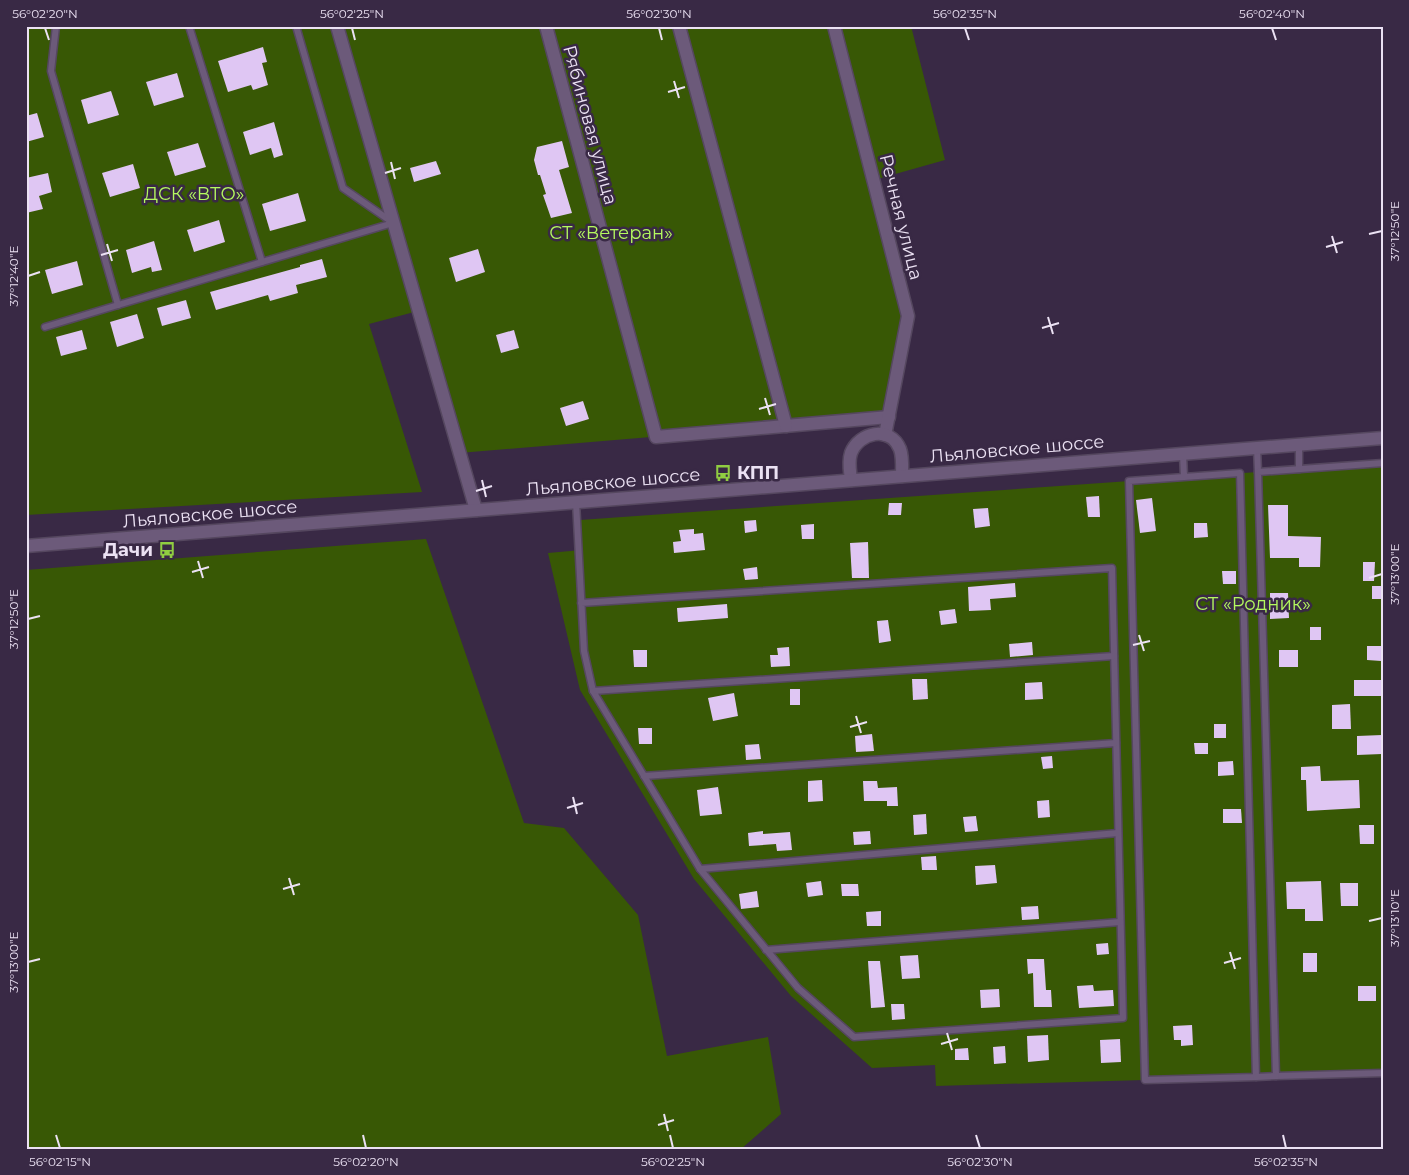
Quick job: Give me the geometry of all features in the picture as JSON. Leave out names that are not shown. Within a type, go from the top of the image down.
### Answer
[{"type":"street","points":[[337,26],[476,510]]},
{"type":"street","name":"Рябиновая улица","points":[[546,26],[656,436],[786,426]]},
{"type":"street","points":[[679,26],[786,426],[889,417]]},
{"type":"street","name":"Речная улица","points":[[834,26],[908,316],[885,435]]},
{"type":"street","points":[[851,480],[850,461],[855,446],[866,436],[874,434],[885,435],[895,441],[900,449],[902,476]]},
{"type":"street","name":"Льяловское шоссе","points":[[26,546],[1383,438]]},
{"type":"lane","points":[[56,26],[51,71],[118,305]]},
{"type":"lane","points":[[189,26],[262,262]]},
{"type":"lane","points":[[296,26],[343,188],[393,223]]},
{"type":"lane","points":[[44,326],[393,223]]},
{"type":"lane","points":[[1298,444],[1299,469]]},
{"type":"lane","points":[[1257,448],[1276,1076]]},
{"type":"lane","points":[[1183,454],[1184,477]]},
{"type":"lane","points":[[1258,472],[1383,463]]},
{"type":"lane","points":[[1256,1077],[1240,473],[1129,481],[1145,1080],[1256,1077],[1383,1073]]},
{"type":"lane","points":[[576,502],[581,603],[584,651],[593,691],[700,869],[798,988],[854,1037],[1123,1018],[1112,568],[581,603]]},
{"type":"lane","points":[[593,691],[1114,656]]},
{"type":"lane","points":[[644,776],[1116,743]]},
{"type":"lane","points":[[700,869],[1118,833]]},
{"type":"lane","points":[[766,950],[1120,922]]},
{"type":"green space","points":[[26,26],[911,26],[945,160],[874,180],[908,316],[889,417],[459,453],[418,311],[369,324],[422,492],[26,515]]},
{"type":"green space","name":"СТ «Родник»","points":[[1383,463],[1383,1073],[936,1086],[935,1065],[872,1068],[791,996],[694,879],[580,690],[548,553],[582,550],[580,520]]},
{"type":"green space","points":[[426,539],[524,823],[564,828],[638,915],[667,1056],[768,1037],[781,1114],[741,1149],[26,1149],[26,570]]},
{"type":"building","points":[[263,47],[267,62],[262,63],[268,85],[253,90],[251,85],[228,92],[218,61]]},
{"type":"building","points":[[177,73],[184,97],[154,106],[146,82]]},
{"type":"building","points":[[111,91],[119,115],[88,124],[81,100]]},
{"type":"building","points":[[37,113],[44,137],[26,142],[26,116]]},
{"type":"building","points":[[274,122],[283,155],[274,158],[271,148],[250,155],[243,132]]},
{"type":"building","points":[[562,141],[569,167],[559,170],[572,213],[551,218],[543,195],[546,194],[534,160],[537,147]]},
{"type":"building","points":[[198,143],[206,167],[175,176],[167,152]]},
{"type":"building","points":[[436,161],[441,174],[414,182],[410,168]]},
{"type":"building","points":[[133,164],[140,188],[110,197],[102,173]]},
{"type":"building","points":[[48,173],[52,192],[39,196],[43,209],[26,213],[26,178]]},
{"type":"building","points":[[298,193],[306,221],[270,231],[262,204]]},
{"type":"building","points":[[219,220],[225,242],[194,252],[187,230]]},
{"type":"building","points":[[154,241],[162,270],[152,272],[151,267],[132,273],[126,250]]},
{"type":"building","points":[[478,249],[485,272],[456,282],[449,258]]},
{"type":"building","points":[[322,259],[327,277],[296,285],[298,293],[270,301],[268,295],[216,310],[210,292]]},
{"type":"building","points":[[77,261],[83,285],[52,294],[45,270]]},
{"type":"building","points":[[186,300],[191,318],[162,326],[157,308]]},
{"type":"building","points":[[137,314],[144,338],[117,347],[110,322]]},
{"type":"building","points":[[82,330],[87,349],[61,356],[56,337]]},
{"type":"building","points":[[514,330],[519,348],[501,353],[496,335]]},
{"type":"building","points":[[583,401],[589,419],[566,426],[560,408]]},
{"type":"building","points":[[1099,496],[1100,517],[1088,517],[1086,497]]},
{"type":"building","points":[[1152,498],[1156,531],[1140,533],[1136,500]]},
{"type":"building","points":[[889,503],[902,503],[901,515],[888,515]]},
{"type":"building","points":[[1268,505],[1288,505],[1288,536],[1321,537],[1320,567],[1299,567],[1299,558],[1270,558]]},
{"type":"building","points":[[988,508],[990,526],[975,528],[973,509]]},
{"type":"building","points":[[756,520],[757,531],[745,533],[744,521]]},
{"type":"building","points":[[1194,523],[1207,523],[1208,537],[1194,538]]},
{"type":"building","points":[[814,524],[814,539],[802,539],[801,525]]},
{"type":"building","points":[[694,529],[694,534],[703,533],[705,550],[674,553],[673,542],[681,541],[679,530]]},
{"type":"building","points":[[868,542],[869,578],[852,578],[850,543]]},
{"type":"building","points":[[1363,562],[1375,562],[1374,581],[1363,581]]},
{"type":"building","points":[[757,567],[758,579],[745,580],[743,569]]},
{"type":"building","points":[[1222,571],[1236,571],[1236,584],[1223,584]]},
{"type":"building","points":[[1015,583],[1016,597],[990,599],[991,610],[969,611],[968,587]]},
{"type":"building","points":[[1372,586],[1383,586],[1383,599],[1372,599]]},
{"type":"building","points":[[1270,593],[1288,593],[1289,618],[1270,619]]},
{"type":"building","points":[[727,604],[728,618],[678,622],[677,608]]},
{"type":"building","points":[[955,609],[957,623],[941,625],[939,611]]},
{"type":"building","points":[[888,620],[891,641],[879,643],[877,621]]},
{"type":"building","points":[[1310,627],[1321,627],[1321,640],[1310,640]]},
{"type":"building","points":[[1032,642],[1033,655],[1010,657],[1009,644]]},
{"type":"building","points":[[1367,646],[1381,646],[1381,661],[1367,660]]},
{"type":"building","points":[[789,647],[790,666],[771,667],[770,655],[778,655],[777,648]]},
{"type":"building","points":[[633,650],[647,650],[647,667],[634,667]]},
{"type":"building","points":[[1279,650],[1298,650],[1298,667],[1279,667]]},
{"type":"building","points":[[912,679],[927,679],[928,699],[913,700]]},
{"type":"building","points":[[1354,680],[1383,680],[1383,696],[1354,696]]},
{"type":"building","points":[[1042,682],[1043,699],[1025,700],[1025,683]]},
{"type":"building","points":[[790,689],[800,689],[800,705],[790,705]]},
{"type":"building","points":[[734,693],[738,716],[713,721],[708,698]]},
{"type":"building","points":[[1350,704],[1351,729],[1332,729],[1332,705]]},
{"type":"building","points":[[1214,724],[1226,724],[1226,738],[1214,738]]},
{"type":"building","points":[[638,728],[652,728],[652,744],[639,744]]},
{"type":"building","points":[[872,734],[874,751],[856,752],[855,736]]},
{"type":"building","points":[[1382,735],[1382,754],[1357,755],[1357,736]]},
{"type":"building","points":[[1194,743],[1208,743],[1208,754],[1195,754]]},
{"type":"building","points":[[759,744],[761,759],[746,760],[745,745]]},
{"type":"building","points":[[1052,756],[1053,768],[1043,769],[1041,757]]},
{"type":"building","points":[[1233,761],[1234,775],[1218,776],[1218,762]]},
{"type":"building","points":[[1320,766],[1321,781],[1359,780],[1360,808],[1307,811],[1306,780],[1301,780],[1301,767]]},
{"type":"building","points":[[822,780],[823,801],[808,802],[808,781]]},
{"type":"building","points":[[863,781],[877,781],[878,788],[897,787],[898,806],[887,806],[887,801],[864,801]]},
{"type":"building","points":[[718,787],[722,814],[700,816],[697,790]]},
{"type":"building","points":[[1049,800],[1050,817],[1038,818],[1037,801]]},
{"type":"building","points":[[1223,809],[1241,809],[1242,823],[1223,823]]},
{"type":"building","points":[[926,814],[927,834],[914,835],[913,815]]},
{"type":"building","points":[[976,816],[978,831],[965,832],[963,817]]},
{"type":"building","points":[[1359,825],[1374,825],[1374,844],[1360,844]]},
{"type":"building","points":[[763,831],[763,834],[790,832],[792,850],[777,851],[776,844],[749,846],[748,833]]},
{"type":"building","points":[[870,831],[871,844],[854,845],[853,832]]},
{"type":"building","points":[[936,856],[937,870],[922,870],[921,857]]},
{"type":"building","points":[[995,865],[997,883],[976,885],[975,866]]},
{"type":"building","points":[[821,881],[823,895],[808,897],[806,883]]},
{"type":"building","points":[[1321,881],[1323,921],[1305,921],[1305,909],[1287,909],[1286,882]]},
{"type":"building","points":[[1340,883],[1358,883],[1358,906],[1341,906]]},
{"type":"building","points":[[841,884],[858,884],[859,896],[842,896]]},
{"type":"building","points":[[757,891],[759,907],[741,909],[739,894]]},
{"type":"building","points":[[1038,906],[1039,919],[1022,920],[1021,907]]},
{"type":"building","points":[[881,911],[881,926],[867,926],[866,912]]},
{"type":"building","points":[[1108,943],[1109,954],[1097,955],[1096,944]]},
{"type":"building","points":[[1303,953],[1317,953],[1317,972],[1303,972]]},
{"type":"building","points":[[918,955],[920,978],[902,979],[900,956]]},
{"type":"building","points":[[1027,959],[1044,959],[1046,990],[1051,990],[1052,1007],[1034,1007],[1033,973],[1028,974]]},
{"type":"building","points":[[868,961],[880,961],[885,1007],[871,1008]]},
{"type":"building","points":[[1093,985],[1094,991],[1113,990],[1114,1006],[1079,1008],[1077,986]]},
{"type":"building","points":[[1358,986],[1376,986],[1376,1001],[1358,1001]]},
{"type":"building","points":[[999,989],[1000,1007],[981,1008],[980,990]]},
{"type":"building","points":[[891,1004],[904,1004],[905,1019],[892,1020]]},
{"type":"building","points":[[1192,1025],[1193,1045],[1181,1046],[1181,1040],[1174,1040],[1173,1026]]},
{"type":"building","points":[[1048,1035],[1049,1060],[1028,1062],[1027,1036]]},
{"type":"building","points":[[1120,1039],[1121,1062],[1101,1063],[1100,1040]]},
{"type":"building","points":[[1005,1046],[1006,1063],[994,1064],[993,1047]]},
{"type":"building","points":[[968,1048],[969,1060],[955,1060],[955,1049]]},
{"type":"place","name":"КПП","points":[[723,473]]},
{"type":"place","name":"Дачи","points":[[167,550]]},
{"type":"park label","name":"ДСК «ВТО»","points":[[194,194]]},
{"type":"park label","name":"СТ «Ветеран»","points":[[611,233]]}]
